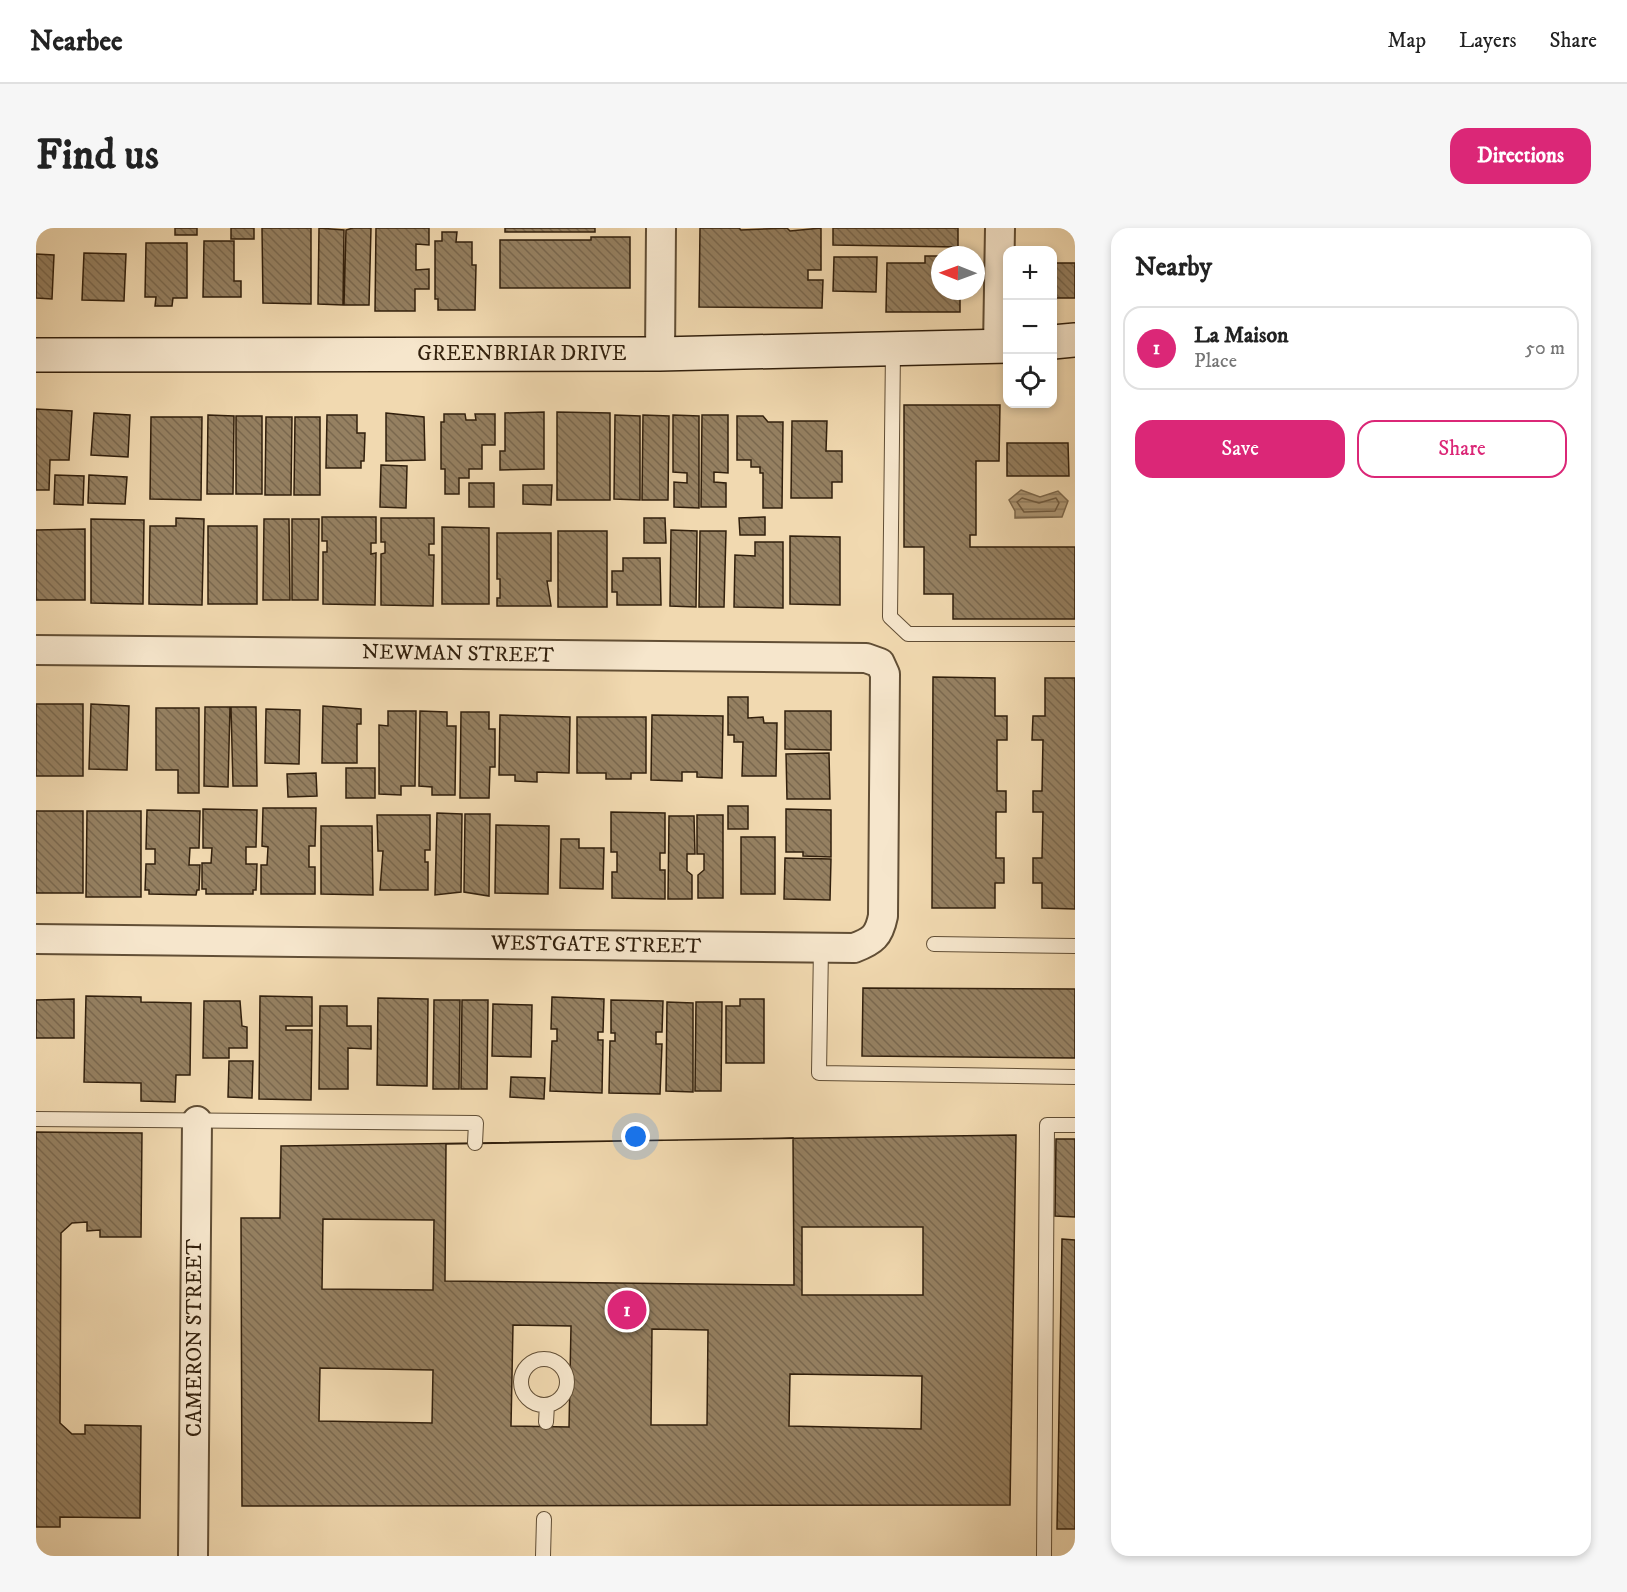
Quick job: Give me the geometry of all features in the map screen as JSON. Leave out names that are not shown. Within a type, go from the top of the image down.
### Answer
[{"type":"street","points":[[660,354],[661,228]]},
{"type":"street","points":[[1000,228],[1003,347]]},
{"type":"street","points":[[1057,342],[1075,340]]},
{"type":"street","name":"GREENBRIAR DRIVE","points":[[36,355],[660,354],[1003,347]]},
{"type":"street","name":"NEWMAN STREET","points":[[36,650],[866,658],[880,663]]},
{"type":"street","name":"WESTGATE STREET","points":[[36,939],[854,948],[870,942],[880,932],[883,916],[885,674],[880,663]]},
{"type":"street","name":"CAMERON STREET","points":[[193,1556],[197,1121]]},
{"type":"lane","points":[[893,350],[890,616],[908,633],[1075,634]]},
{"type":"lane","points":[[934,944],[1075,946]]},
{"type":"lane","points":[[821,948],[819,1073],[1075,1077]]},
{"type":"lane","points":[[36,1119],[476,1123],[475,1143]]},
{"type":"lane","points":[[1044,1556],[1047,1125],[1075,1125]]},
{"type":"lane","points":[[546,1405],[546,1422]]},
{"type":"lane","points":[[543,1556],[544,1519]]},
{"type":"water","points":[[1021,490],[1040,497],[1058,491],[1068,501],[1062,517],[1015,518],[1015,511],[1009,500]]},
{"type":"building","points":[[175,228],[197,228],[197,235],[175,235]]},
{"type":"building","points":[[231,228],[254,228],[254,239],[231,239]]},
{"type":"building","points":[[262,228],[311,228],[311,304],[263,303]]},
{"type":"building","points":[[319,228],[344,230],[343,305],[318,304]]},
{"type":"building","points":[[371,228],[369,305],[344,305],[346,230]]},
{"type":"building","points":[[376,228],[429,228],[429,245],[416,244],[416,270],[429,269],[429,289],[415,289],[415,311],[375,311]]},
{"type":"building","points":[[505,228],[595,228],[595,232],[505,232]]},
{"type":"building","points":[[700,228],[739,228],[741,230],[787,228],[790,231],[821,228],[821,270],[808,270],[808,280],[823,280],[822,308],[699,307]]},
{"type":"building","points":[[833,228],[958,228],[958,246],[833,245]]},
{"type":"building","points":[[442,232],[457,232],[456,242],[472,242],[472,265],[476,265],[475,310],[438,310],[438,299],[435,299],[435,241],[442,241]]},
{"type":"building","points":[[591,237],[630,237],[630,288],[500,288],[500,240],[591,240]]},
{"type":"building","points":[[204,241],[234,241],[234,281],[241,281],[241,297],[203,297]]},
{"type":"building","points":[[146,243],[187,243],[187,298],[173,298],[172,306],[155,306],[156,297],[145,297]]},
{"type":"building","points":[[84,253],[126,254],[124,301],[82,300]]},
{"type":"building","points":[[36,254],[54,255],[52,299],[36,298]]},
{"type":"building","points":[[925,256],[931,256],[931,300],[960,300],[960,312],[886,312],[887,263],[925,263]]},
{"type":"building","points":[[834,257],[877,257],[876,292],[833,291]]},
{"type":"building","points":[[1057,263],[1075,263],[1075,298],[1057,298]]},
{"type":"building","points":[[904,405],[1000,405],[999,461],[976,461],[976,535],[970,535],[970,547],[1075,547],[1075,619],[953,619],[953,594],[924,594],[924,547],[904,547]]},
{"type":"building","points":[[36,409],[72,411],[69,460],[50,460],[49,490],[36,490]]},
{"type":"building","points":[[544,412],[544,469],[500,470],[500,451],[505,451],[505,413]]},
{"type":"building","points":[[557,412],[610,413],[610,500],[557,500]]},
{"type":"building","points":[[94,413],[130,415],[128,457],[91,455]]},
{"type":"building","points":[[386,413],[424,417],[425,460],[386,461]]},
{"type":"building","points":[[444,414],[465,414],[466,420],[476,420],[475,414],[495,414],[495,445],[482,445],[482,469],[469,469],[469,478],[459,478],[459,494],[445,494],[445,469],[441,469],[441,422],[444,422]]},
{"type":"building","points":[[208,415],[234,416],[233,494],[207,494]]},
{"type":"building","points":[[327,415],[357,415],[357,433],[365,433],[364,461],[361,461],[361,468],[326,468]]},
{"type":"building","points":[[615,415],[640,416],[640,500],[614,499]]},
{"type":"building","points":[[643,415],[669,416],[668,500],[642,500]]},
{"type":"building","points":[[673,415],[699,416],[699,508],[674,507],[674,482],[687,483],[687,473],[673,472]]},
{"type":"building","points":[[702,415],[728,415],[728,473],[714,472],[714,482],[726,483],[726,507],[701,507]]},
{"type":"building","points":[[236,416],[262,416],[262,494],[236,494]]},
{"type":"building","points":[[737,416],[763,416],[768,422],[783,422],[782,508],[763,508],[763,473],[760,473],[760,467],[751,467],[751,460],[737,460]]},
{"type":"building","points":[[151,417],[202,417],[201,500],[150,499]]},
{"type":"building","points":[[266,417],[292,417],[291,495],[265,495]]},
{"type":"building","points":[[295,417],[320,417],[320,495],[294,495]]},
{"type":"building","points":[[792,421],[827,421],[826,451],[842,451],[842,482],[832,482],[832,498],[791,498]]},
{"type":"building","points":[[1007,443],[1068,443],[1069,476],[1007,476]]},
{"type":"building","points":[[381,465],[407,466],[406,508],[380,507]]},
{"type":"building","points":[[55,475],[84,476],[83,505],[54,504]]},
{"type":"building","points":[[89,475],[127,477],[125,504],[88,503]]},
{"type":"building","points":[[469,483],[494,483],[494,507],[469,507]]},
{"type":"building","points":[[523,485],[552,485],[551,505],[523,504]]},
{"type":"building","points":[[322,517],[376,517],[376,543],[371,543],[371,554],[376,553],[375,605],[323,604],[323,552],[327,552],[327,541],[322,541]]},
{"type":"building","points":[[765,517],[765,535],[740,535],[739,518]]},
{"type":"building","points":[[176,518],[204,519],[202,605],[149,604],[150,526],[176,526]]},
{"type":"building","points":[[381,518],[434,518],[434,544],[429,544],[429,555],[434,555],[433,606],[381,605],[381,554],[385,553],[385,542],[381,542]]},
{"type":"building","points":[[644,518],[665,518],[666,543],[644,543]]},
{"type":"building","points":[[91,519],[144,520],[143,604],[91,603]]},
{"type":"building","points":[[264,519],[289,519],[290,600],[263,600]]},
{"type":"building","points":[[292,519],[319,519],[318,600],[292,600]]},
{"type":"building","points":[[208,526],[257,526],[257,604],[208,604]]},
{"type":"building","points":[[442,527],[489,528],[489,604],[442,604]]},
{"type":"building","points":[[85,529],[85,600],[36,600],[36,530]]},
{"type":"building","points":[[671,530],[697,531],[696,607],[670,606]]},
{"type":"building","points":[[558,531],[607,531],[607,607],[558,607]]},
{"type":"building","points":[[700,531],[726,531],[724,607],[699,607]]},
{"type":"building","points":[[497,533],[551,533],[551,581],[547,581],[551,606],[497,606],[497,598],[500,598],[500,579],[497,579]]},
{"type":"building","points":[[790,536],[840,537],[840,605],[790,604]]},
{"type":"building","points":[[755,542],[783,542],[783,608],[734,607],[735,555],[755,556]]},
{"type":"building","points":[[623,558],[660,558],[661,605],[617,605],[617,592],[612,592],[612,571],[623,571]]},
{"type":"building","points":[[933,677],[995,678],[995,716],[1007,716],[1007,740],[997,740],[997,791],[1006,791],[1006,812],[996,812],[996,858],[1004,858],[1004,883],[995,883],[995,908],[932,908]]},
{"type":"building","points":[[1045,678],[1075,678],[1075,909],[1042,908],[1042,883],[1033,883],[1033,858],[1042,858],[1043,812],[1033,812],[1033,791],[1042,791],[1043,740],[1032,740],[1033,716],[1045,716]]},
{"type":"building","points":[[728,697],[748,697],[748,718],[763,717],[764,723],[777,723],[776,776],[742,776],[743,742],[734,742],[734,735],[728,735]]},
{"type":"building","points":[[36,704],[83,704],[83,776],[36,776]]},
{"type":"building","points":[[91,704],[129,706],[127,770],[89,769]]},
{"type":"building","points":[[323,706],[361,709],[361,724],[357,724],[357,763],[322,763]]},
{"type":"building","points":[[205,707],[230,707],[228,787],[204,786]]},
{"type":"building","points":[[231,707],[256,707],[257,786],[233,786]]},
{"type":"building","points":[[156,708],[199,708],[199,793],[178,793],[178,770],[156,770]]},
{"type":"building","points":[[266,709],[300,710],[299,764],[265,763]]},
{"type":"building","points":[[388,711],[416,711],[415,786],[401,786],[401,795],[379,794],[379,725],[388,726]]},
{"type":"building","points":[[420,711],[447,712],[447,726],[456,726],[455,795],[432,795],[432,787],[419,786]]},
{"type":"building","points":[[785,711],[831,711],[831,750],[785,749]]},
{"type":"building","points":[[461,712],[489,712],[489,729],[495,729],[495,767],[490,767],[489,798],[460,798]]},
{"type":"building","points":[[500,715],[570,717],[569,773],[537,772],[537,782],[515,781],[515,775],[499,775]]},
{"type":"building","points":[[652,715],[723,716],[722,778],[697,777],[697,772],[682,772],[682,781],[651,780]]},
{"type":"building","points":[[577,717],[646,717],[646,773],[631,773],[631,779],[606,779],[606,773],[577,773]]},
{"type":"building","points":[[829,753],[830,799],[787,799],[786,754]]},
{"type":"building","points":[[346,768],[375,768],[375,798],[346,798]]},
{"type":"building","points":[[316,773],[317,796],[288,797],[287,774]]},
{"type":"building","points":[[728,806],[748,806],[748,829],[728,829]]},
{"type":"building","points":[[263,808],[316,808],[315,846],[309,846],[309,867],[315,867],[315,894],[261,894],[261,865],[267,865],[268,847],[262,846]]},
{"type":"building","points":[[203,809],[257,810],[256,847],[246,847],[246,864],[257,864],[256,890],[253,890],[253,894],[206,894],[206,889],[202,889],[202,863],[211,863],[212,848],[203,848]]},
{"type":"building","points":[[786,809],[831,810],[831,857],[803,856],[803,852],[786,852]]},
{"type":"building","points":[[147,810],[200,811],[199,848],[190,848],[189,865],[200,865],[199,890],[196,895],[149,894],[149,890],[145,890],[146,864],[155,864],[155,849],[146,849]]},
{"type":"building","points":[[36,811],[83,811],[83,893],[36,893]]},
{"type":"building","points":[[87,811],[141,811],[141,897],[86,897]]},
{"type":"building","points":[[611,812],[665,813],[665,853],[660,853],[660,870],[665,870],[665,899],[612,898],[612,872],[617,872],[617,852],[611,852]]},
{"type":"building","points":[[437,813],[462,814],[461,892],[435,895]]},
{"type":"building","points":[[465,814],[490,814],[489,896],[464,892]]},
{"type":"building","points":[[377,815],[430,815],[430,850],[425,850],[425,862],[428,862],[428,890],[380,890],[383,851],[378,851]]},
{"type":"building","points":[[697,815],[723,815],[723,898],[698,898],[698,875],[704,870],[704,854],[697,854]]},
{"type":"building","points":[[669,816],[694,816],[695,854],[687,854],[687,871],[692,875],[692,899],[668,899]]},
{"type":"building","points":[[496,825],[549,826],[548,894],[495,893]]},
{"type":"building","points":[[321,826],[372,826],[373,895],[321,894]]},
{"type":"building","points":[[741,837],[775,837],[775,894],[741,894]]},
{"type":"building","points":[[561,839],[579,839],[579,848],[604,848],[603,889],[560,888]]},
{"type":"building","points":[[785,858],[831,859],[830,900],[784,899]]},
{"type":"building","points":[[863,988],[1075,989],[1075,1058],[862,1056]]},
{"type":"building","points":[[86,996],[141,997],[141,1002],[191,1003],[190,1075],[176,1075],[175,1102],[141,1101],[141,1083],[84,1082]]},
{"type":"building","points":[[260,996],[312,997],[312,1026],[286,1026],[286,1030],[312,1030],[311,1100],[259,1099]]},
{"type":"building","points":[[552,997],[604,999],[603,1032],[598,1032],[598,1040],[603,1040],[602,1093],[550,1091],[552,1041],[557,1041],[557,1029],[551,1029]]},
{"type":"building","points":[[378,998],[428,999],[427,1086],[377,1085]]},
{"type":"building","points":[[74,999],[74,1038],[36,1038],[36,1000]]},
{"type":"building","points":[[740,999],[764,999],[764,1063],[726,1063],[726,1006],[740,1006]]},
{"type":"building","points":[[434,1000],[460,1000],[459,1089],[433,1089]]},
{"type":"building","points":[[462,1000],[488,1000],[487,1089],[461,1089]]},
{"type":"building","points":[[611,1000],[663,1001],[662,1032],[656,1032],[656,1044],[662,1044],[660,1094],[609,1093],[610,1041],[615,1041],[615,1033],[611,1033]]},
{"type":"building","points":[[204,1001],[240,1001],[242,1026],[247,1027],[247,1048],[229,1048],[229,1058],[203,1058]]},
{"type":"building","points":[[667,1002],[693,1003],[693,1092],[666,1091]]},
{"type":"building","points":[[696,1002],[722,1002],[721,1091],[695,1091]]},
{"type":"building","points":[[493,1004],[532,1005],[531,1057],[492,1056]]},
{"type":"building","points":[[320,1006],[347,1006],[347,1026],[371,1026],[371,1049],[348,1048],[348,1089],[319,1089]]},
{"type":"building","points":[[229,1061],[253,1061],[252,1098],[228,1097]]},
{"type":"building","points":[[511,1077],[545,1078],[544,1099],[510,1097]]},
{"type":"building","points":[[36,1132],[142,1133],[141,1237],[100,1237],[100,1230],[87,1231],[87,1222],[72,1223],[61,1233],[60,1423],[72,1434],[85,1434],[85,1425],[141,1426],[140,1518],[60,1517],[60,1527],[36,1527]]},
{"type":"building","points":[[1016,1135],[1010,1505],[242,1506],[241,1218],[280,1218],[281,1146]],"holes":[[[323,1219],[434,1220],[433,1290],[322,1289]],[[802,1227],[923,1227],[923,1295],[802,1295]],[[513,1325],[571,1326],[569,1427],[511,1426]],[[652,1329],[708,1330],[707,1425],[651,1425]],[[320,1368],[433,1370],[432,1423],[319,1421]],[[790,1374],[922,1376],[921,1429],[789,1426]]]},
{"type":"building","points":[[793,1138],[794,1285],[445,1281],[446,1144]]},
{"type":"building","points":[[1056,1139],[1075,1139],[1075,1217],[1055,1216]]},
{"type":"building","points":[[1062,1239],[1075,1240],[1075,1529],[1057,1529]]},
{"type":"place","name":"La Maison","points":[[627,1310]]}]
